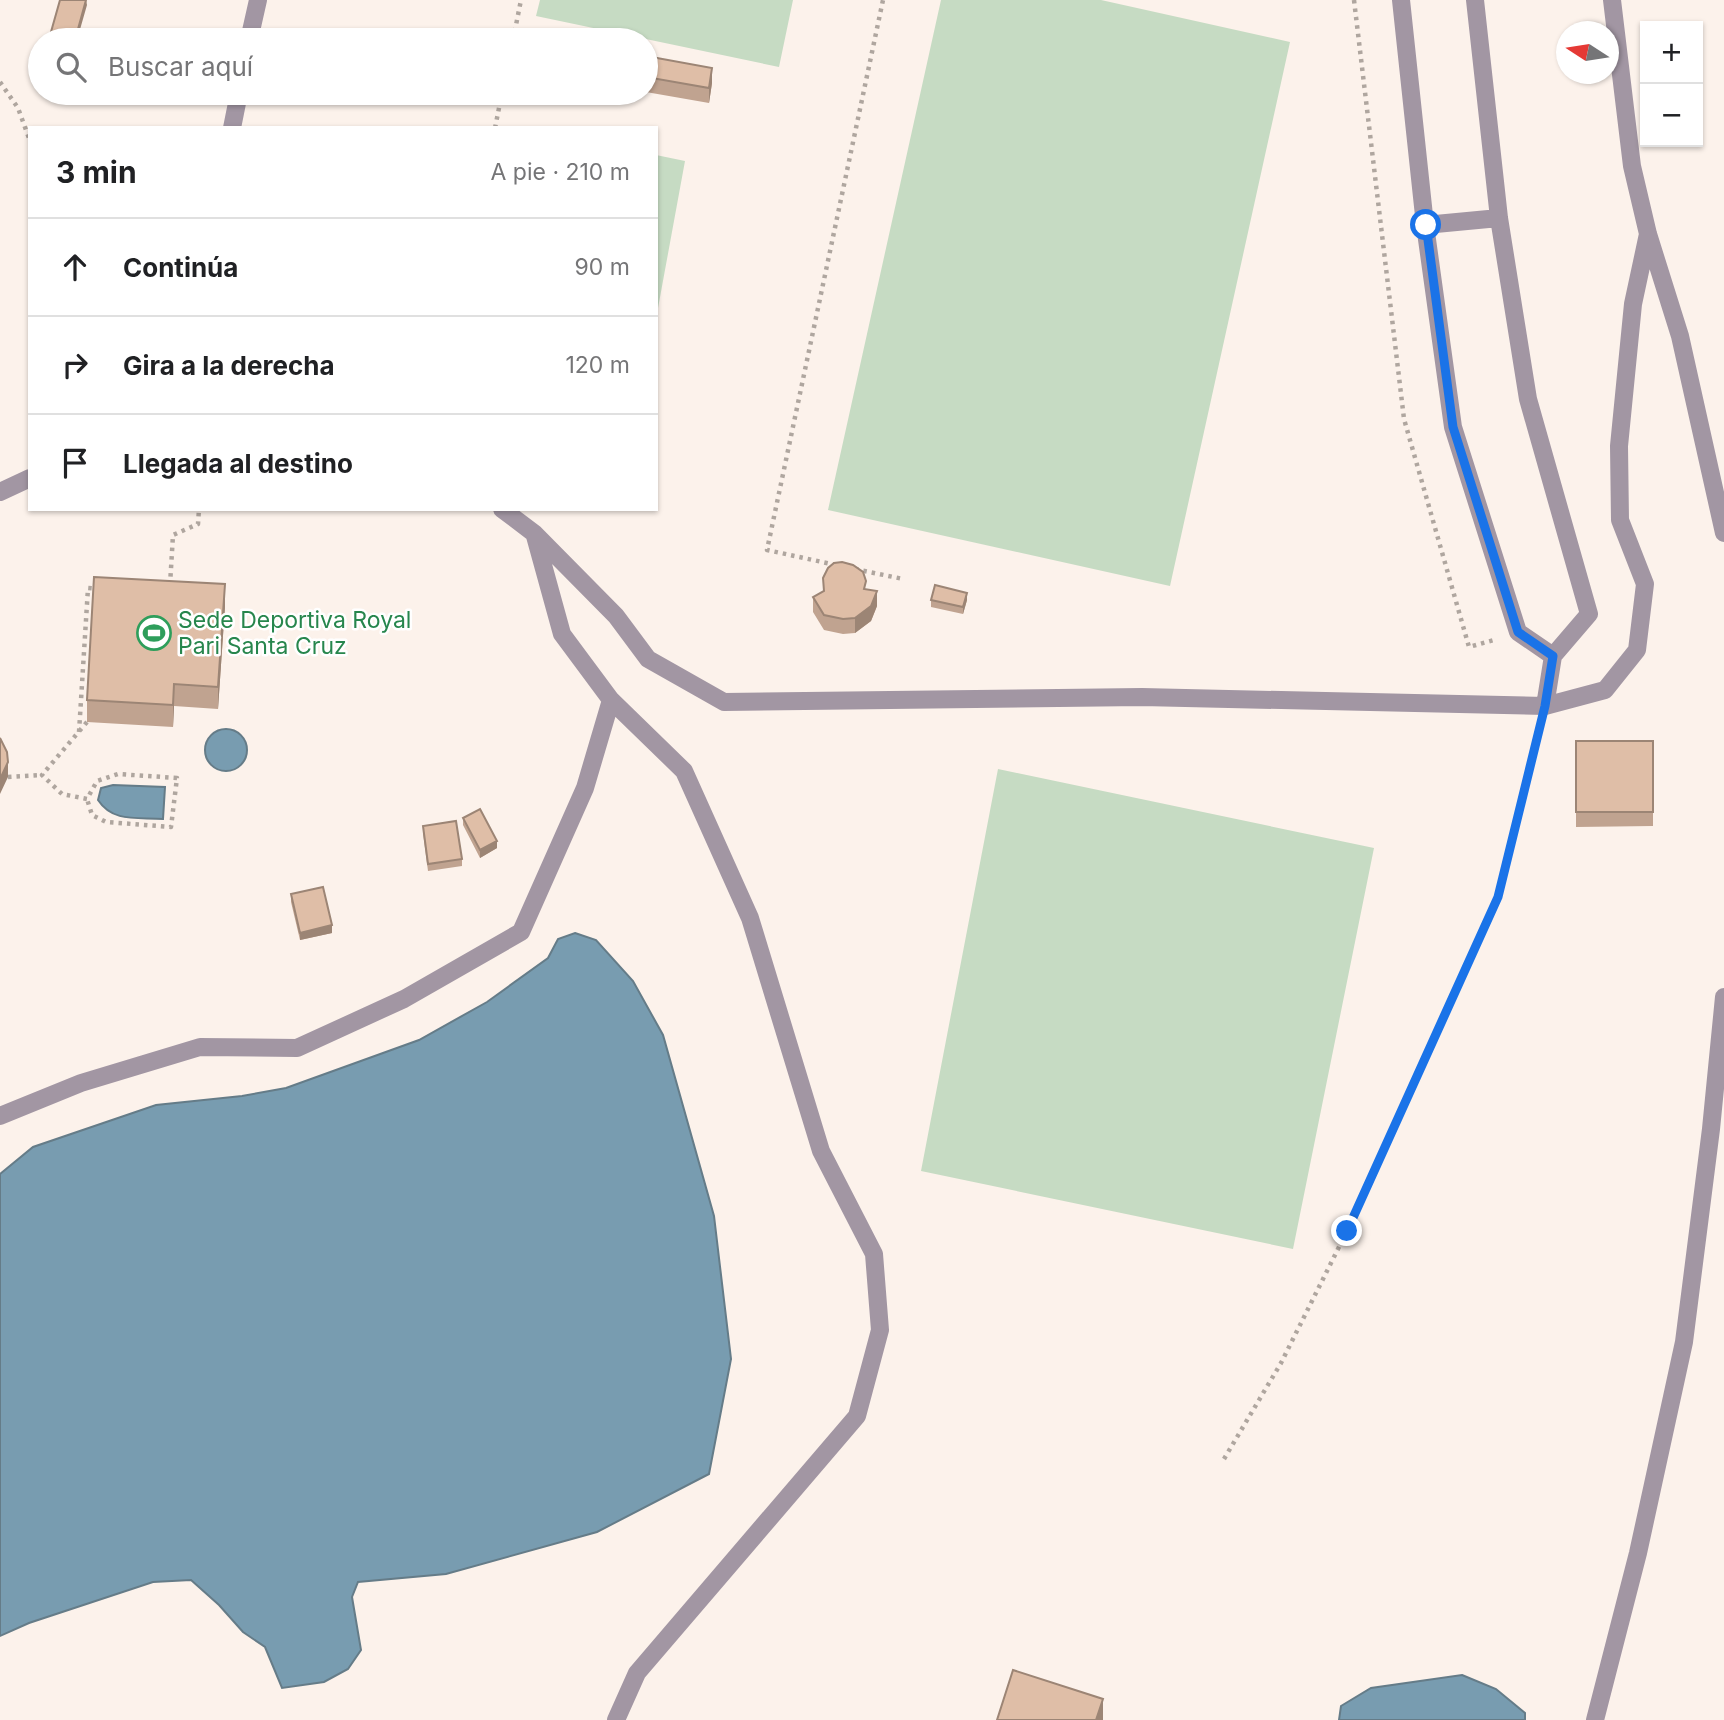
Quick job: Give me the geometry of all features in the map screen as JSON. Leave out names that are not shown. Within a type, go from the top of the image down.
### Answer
[{"type":"street","points":[[252,28],[258,0]]},
{"type":"street","points":[[1401,0],[1426,225],[1453,427],[1518,632],[1553,656]]},
{"type":"street","points":[[1475,0],[1499,218],[1528,399],[1589,614],[1553,656],[1545,706]]},
{"type":"street","points":[[1612,0],[1632,166],[1648,234],[1680,336],[1724,533]]},
{"type":"street","points":[[232,126],[237,105]]},
{"type":"street","points":[[1426,225],[1499,218]]},
{"type":"street","points":[[505,511],[535,534],[616,616],[648,659],[724,702],[1142,697],[1545,706],[1605,690],[1637,650],[1645,584],[1620,520],[1619,446],[1633,304],[1648,234]]},
{"type":"street","points":[[0,492],[28,479]]},
{"type":"street","points":[[535,534],[562,634],[611,700],[684,771],[750,918],[821,1151],[874,1254],[880,1330],[857,1416],[637,1673],[616,1720]]},
{"type":"street","points":[[0,1116],[81,1083],[200,1047],[297,1048],[404,999],[521,932],[585,788],[611,700]]},
{"type":"street","points":[[1595,1720],[1638,1553],[1684,1342],[1711,1129],[1724,997]]},
{"type":"path","points":[[515,28],[521,0]]},
{"type":"path","points":[[883,0],[767,550],[903,579]]},
{"type":"path","points":[[0,82],[18,108],[28,136]]},
{"type":"path","points":[[495,126],[500,105]]},
{"type":"path","points":[[169,593],[173,535],[198,524],[199,511]]},
{"type":"path","points":[[79,733],[88,588],[101,589]]},
{"type":"path","points":[[1224,1459],[1281,1363],[1347,1231],[1498,897],[1545,706]]},
{"type":"path","points":[[8,777],[42,775],[87,722]]},
{"type":"path","points":[[118,774],[177,778],[171,827],[106,822],[92,815],[87,799],[97,781],[118,774]]},
{"type":"path","points":[[42,775],[62,794],[87,799]]},
{"type":"green space","points":[[540,0],[793,0],[779,67],[658,42],[658,28],[593,28],[536,16]]},
{"type":"green space","points":[[941,0],[1101,0],[1290,42],[1170,586],[828,510]]},
{"type":"green space","points":[[658,155],[685,161],[658,308]]},
{"type":"green space","points":[[998,769],[1374,848],[1293,1249],[921,1171]]},
{"type":"water","points":[[226,729],[241,735],[247,750],[241,765],[226,771],[211,765],[205,750],[211,735]]},
{"type":"water","points":[[113,785],[165,787],[163,819],[119,816],[111,812],[98,800],[101,788]]},
{"type":"water","points":[[575,933],[596,940],[633,981],[663,1035],[714,1216],[731,1359],[709,1474],[597,1532],[446,1574],[358,1582],[352,1597],[361,1650],[348,1669],[324,1682],[282,1688],[265,1647],[243,1632],[219,1605],[191,1580],[153,1582],[29,1623],[0,1636],[0,1174],[33,1147],[156,1105],[242,1096],[286,1088],[419,1040],[487,1002],[548,958],[558,939]]},
{"type":"water","points":[[1462,1675],[1496,1689],[1525,1713],[1525,1720],[1339,1720],[1341,1706],[1371,1688]]},
{"type":"building","points":[[60,0],[86,0],[78,28],[52,28]]},
{"type":"building","points":[[658,58],[712,68],[709,88],[658,79]]},
{"type":"building","points":[[842,562],[863,572],[866,581],[864,589],[877,591],[871,606],[855,618],[843,619],[824,615],[813,597],[824,591],[823,578],[828,568],[834,563]]},
{"type":"building","points":[[94,577],[225,584],[218,687],[174,684],[173,705],[87,700]]},
{"type":"building","points":[[935,585],[967,593],[963,607],[931,600]]},
{"type":"building","points":[[0,738],[7,752],[8,762],[0,779]]},
{"type":"building","points":[[1576,741],[1653,741],[1653,812],[1576,812]]},
{"type":"building","points":[[480,809],[497,841],[480,850],[463,818]]},
{"type":"building","points":[[456,821],[462,859],[428,864],[423,826]]},
{"type":"building","points":[[323,887],[332,925],[300,933],[291,894]]},
{"type":"building","points":[[1013,1670],[1103,1699],[1096,1720],[997,1720]]},
{"type":"place","name":"Sede Deportiva Royal Pari Santa Cruz","points":[[154,633]]},
{"type":"route","points":[[1347,1231],[1498,897],[1545,706],[1553,656],[1518,632],[1453,427],[1426,225]]}]
